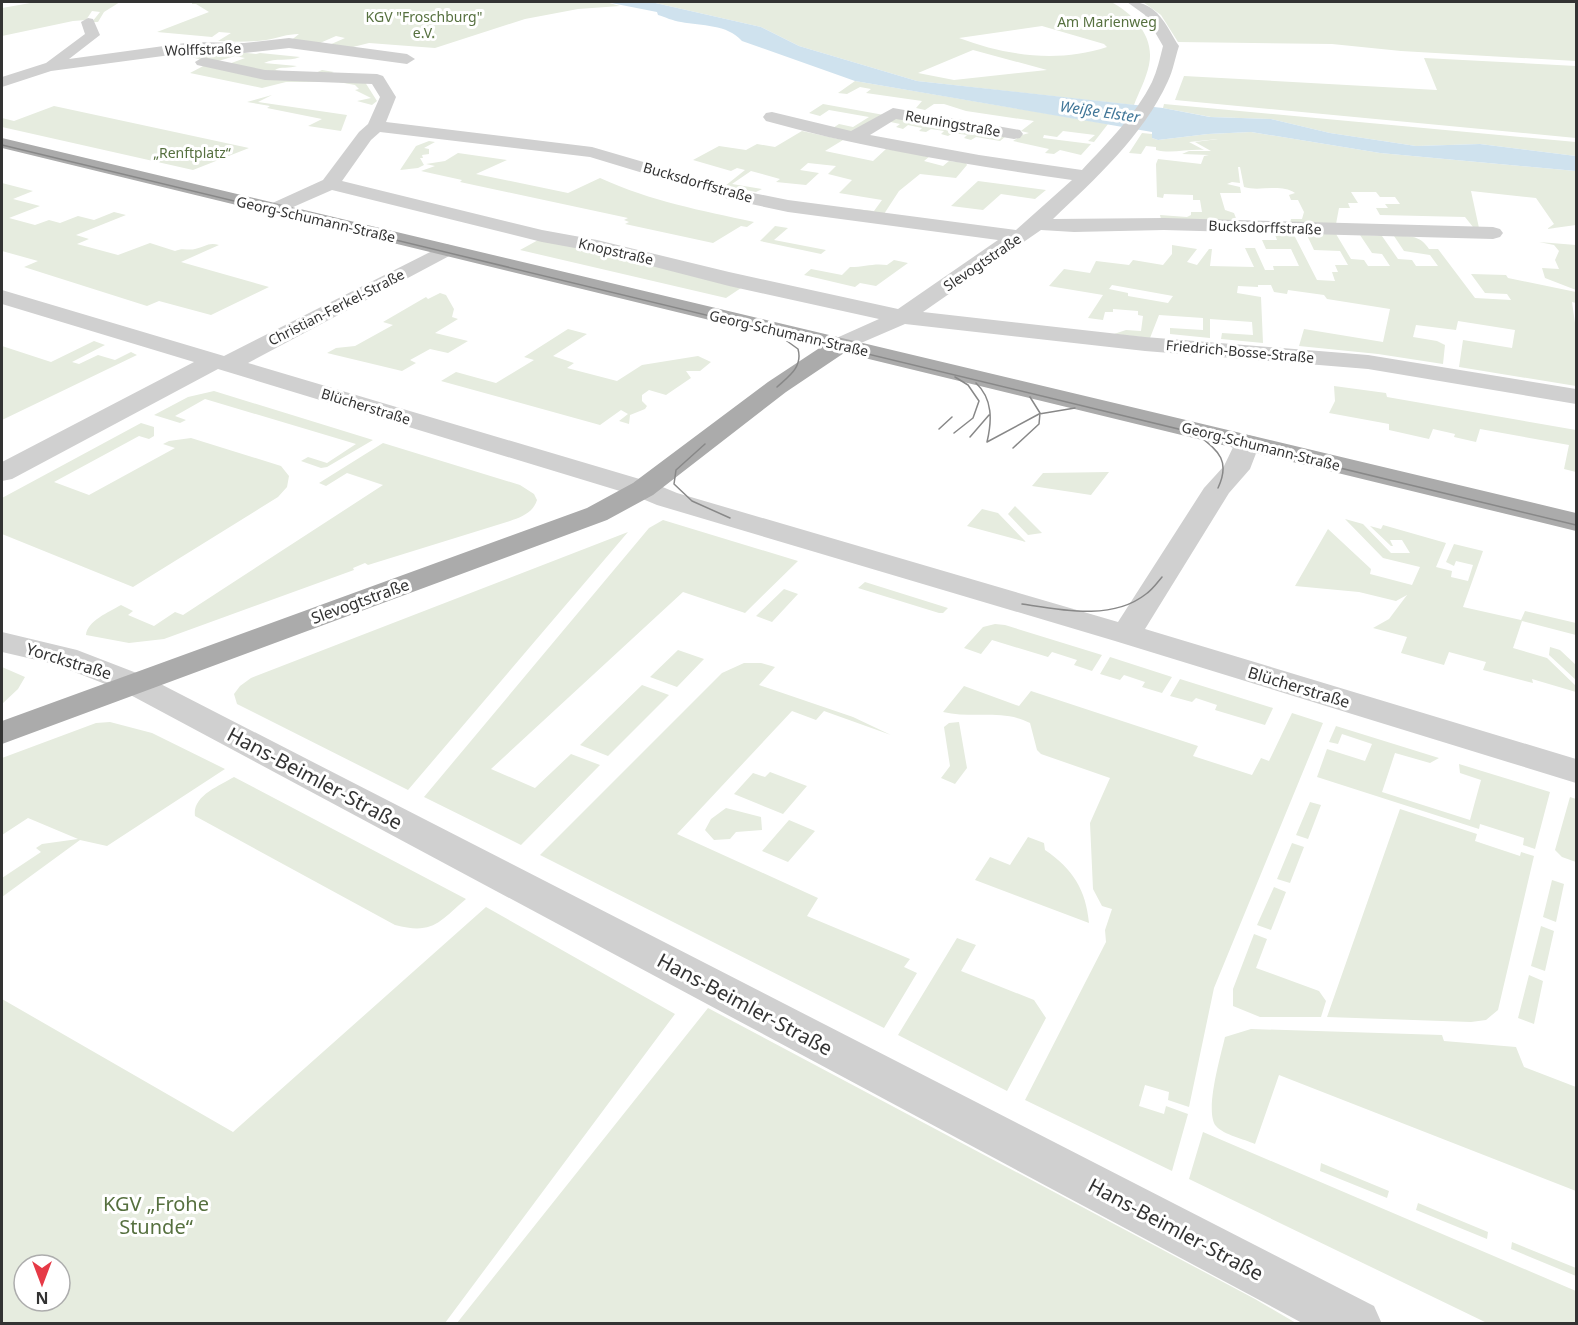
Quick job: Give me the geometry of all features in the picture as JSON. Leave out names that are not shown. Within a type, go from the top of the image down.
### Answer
[{"type":"main road","name":"Georg-Schumann-Straße","points":[[2,143],[1576,522]]},
{"type":"main road","name":"Slevogtstraße","points":[[2,733],[597,514],[643,489],[777,387],[840,345]]},
{"type":"street","name":"Slevogtstraße","points":[[840,345],[903,317],[998,249],[1028,231],[1087,176],[1129,130],[1149,101],[1163,73],[1171,46],[1150,12],[1134,2]]},
{"type":"street","points":[[49,67],[93,34],[88,22]]},
{"type":"street","name":"Wolffstraße","points":[[2,82],[49,67],[159,50],[193,47],[244,48],[289,43],[407,59],[377,79]]},
{"type":"street","points":[[159,50],[265,75],[377,79],[388,97],[376,126],[365,136],[330,184],[275,209]]},
{"type":"street","name":"Reuningstraße","points":[[854,137],[893,113],[1014,134],[979,160]]},
{"type":"street","name":"Reuningstraße","points":[[772,117],[789,123],[854,137],[979,160],[1087,176]]},
{"type":"street","name":"Bucksdorffstraße","points":[[376,126],[592,152],[739,196],[788,206],[1028,231],[1074,226],[1164,224],[1493,233]]},
{"type":"street","name":"Knopstraße","points":[[330,184],[532,234],[597,246],[729,279],[903,317]]},
{"type":"street","name":"Christian-Ferkel-Straße","points":[[2,473],[446,250]]},
{"type":"street","name":"Blücherstraße","points":[[2,297],[1576,771]]},
{"type":"street","name":"Friedrich-Bosse-Straße","points":[[903,317],[1133,343],[1368,362],[1576,397]]},
{"type":"street","points":[[1126,634],[1218,488],[1236,468],[1247,443]]},
{"type":"street","name":"Yorckstraße","points":[[2,642],[65,657],[135,684]]},
{"type":"street","name":"Hans-Beimler-Straße","points":[[135,684],[1356,1323]]},
{"type":"green space","points":[[36,2],[120,2],[104,12],[98,22],[92,22],[100,12],[92,11],[86,20],[2,36],[2,8]]},
{"type":"green space","name":"KGV \"Froschburg\" e.V.","points":[[192,2],[606,2],[620,6],[578,9],[525,19],[435,48],[369,43],[353,47],[327,46],[345,38],[336,36],[320,43],[289,42],[299,34],[260,41],[230,42],[218,41],[231,33],[219,32],[212,37],[157,32],[209,12]]},
{"type":"green space","name":"Am Marienweg","points":[[651,2],[1111,2],[1127,13],[1141,28],[1149,45],[1150,55],[1146,75],[1134,105],[917,81],[799,46],[761,27]],"holes":[[[1042,26],[1104,44],[1107,47],[1070,55],[1033,55],[995,49],[959,38]],[[973,50],[1047,70],[954,80],[918,73]]]},
{"type":"green space","points":[[1143,2],[1576,2],[1576,61],[1401,51],[1332,44],[1178,42],[1161,15]]},
{"type":"green space","points":[[198,49],[183,54],[196,57],[220,50],[300,57],[264,63],[297,66],[275,70],[311,75],[322,70],[334,72],[309,77],[295,77],[226,65],[245,58],[235,56],[215,62],[177,53]]},
{"type":"green space","points":[[1424,58],[1576,66],[1576,138],[1175,100],[1184,76],[1437,90]]},
{"type":"green space","points":[[207,64],[267,77],[363,79],[377,101],[372,105],[357,101],[371,98],[355,90],[359,89],[355,85],[338,82],[286,82],[262,88],[190,73]]},
{"type":"green space","points":[[855,81],[1108,124],[1094,142],[1088,141],[1095,135],[1063,131],[1057,137],[1044,135],[1043,138],[1091,144],[1081,155],[1060,150],[1054,154],[1045,153],[1049,149],[1013,141],[1029,133],[1021,131],[1034,121],[966,111],[944,104],[934,104],[925,110],[916,108],[922,101],[866,93],[871,89],[860,87],[847,94],[838,93]]},
{"type":"green space","points":[[272,95],[258,102],[347,115],[341,131],[308,126],[322,119],[247,102]]},
{"type":"green space","points":[[823,104],[884,115],[855,133],[833,128],[839,124],[853,127],[869,117],[829,110],[820,116],[809,113]]},
{"type":"green space","points":[[1164,104],[1576,142],[1576,156],[1480,144],[1416,146],[1330,133],[1271,119],[1211,117],[1163,108]]},
{"type":"green space","name":"„Renftplatz“","points":[[54,106],[249,148],[193,170],[2,127],[2,118],[14,121]]},
{"type":"green space","points":[[893,116],[1006,136],[1000,141],[976,137],[971,140],[964,138],[967,135],[953,133],[948,136],[941,134],[944,131],[931,129],[926,132],[919,131],[922,128],[908,125],[903,129],[896,127],[900,124],[886,121]]},
{"type":"green space","points":[[802,131],[843,140],[825,151],[873,161],[886,149],[930,156],[924,161],[943,166],[949,161],[967,165],[956,178],[920,174],[899,191],[884,214],[835,207],[874,211],[882,200],[839,193],[852,180],[828,174],[836,166],[808,163],[800,170],[819,173],[806,185],[776,182],[780,179],[751,171],[732,184],[762,189],[756,192],[725,186],[745,170],[737,168],[731,171],[693,160],[719,146],[746,150],[757,144],[775,147]]},
{"type":"green space","points":[[1251,132],[1380,153],[1576,171],[1576,225],[1547,229],[1554,224],[1536,198],[1471,191],[1479,228],[1473,227],[1465,217],[1380,215],[1376,208],[1388,208],[1385,204],[1400,204],[1395,197],[1380,197],[1376,192],[1351,192],[1358,203],[1348,203],[1350,208],[1339,208],[1336,224],[1290,223],[1291,219],[1302,219],[1304,212],[1298,200],[1291,200],[1289,195],[1295,193],[1276,188],[1244,187],[1240,167],[1238,167],[1240,183],[1227,184],[1240,187],[1241,193],[1220,193],[1225,210],[1234,213],[1237,221],[1161,219],[1160,215],[1187,217],[1191,215],[1191,212],[1202,212],[1200,200],[1193,200],[1193,195],[1164,194],[1163,198],[1157,197],[1156,164],[1158,159],[1201,164],[1204,156],[1209,155],[1182,154],[1189,151],[1211,151],[1195,142],[1218,139],[1189,142],[1204,150],[1167,152],[1146,146],[1141,154],[1129,153],[1142,133],[1152,134],[1152,138],[1158,140]]},
{"type":"green space","points":[[429,141],[435,142],[424,148],[429,149],[429,154],[422,155],[423,158],[420,158],[424,165],[400,170],[416,146]]},
{"type":"green space","points":[[458,153],[507,160],[476,174],[568,193],[600,178],[658,199],[754,222],[747,227],[741,226],[713,243],[625,224],[629,222],[624,220],[628,218],[460,182],[462,180],[421,171],[435,166],[426,164],[445,161]]},
{"type":"green space","points":[[978,181],[1046,190],[1035,199],[1001,194],[983,210],[951,206]]},
{"type":"green space","points":[[2,183],[33,191],[13,199],[40,206],[9,218],[35,225],[49,220],[60,223],[78,216],[94,220],[114,212],[126,215],[76,235],[89,239],[77,244],[118,255],[150,243],[175,251],[215,244],[219,245],[181,262],[269,287],[211,315],[159,301],[147,306],[24,267],[38,261],[2,251]]},
{"type":"green space","points":[[775,226],[788,228],[774,240],[826,250],[821,254],[760,241]]},
{"type":"green space","points":[[1274,232],[1293,233],[1317,280],[1335,281],[1332,272],[1338,272],[1335,265],[1348,265],[1340,251],[1314,250],[1306,233],[1336,234],[1351,259],[1364,260],[1368,266],[1390,266],[1382,254],[1372,253],[1360,235],[1382,236],[1398,259],[1412,260],[1416,266],[1438,266],[1430,255],[1404,251],[1394,236],[1410,236],[1418,239],[1429,249],[1438,249],[1475,298],[1511,300],[1507,294],[1485,293],[1471,274],[1506,275],[1508,278],[1576,292],[1576,303],[1572,302],[1576,330],[1576,386],[1459,367],[1463,340],[1512,348],[1515,330],[1458,321],[1456,330],[1416,325],[1413,337],[1437,341],[1445,345],[1443,364],[1378,354],[1299,346],[1304,329],[1383,342],[1390,309],[1327,299],[1324,295],[1288,290],[1287,294],[1274,292],[1271,285],[1258,285],[1258,287],[1238,286],[1237,293],[1261,297],[1263,343],[1221,339],[1222,333],[1253,335],[1252,322],[1210,319],[1210,338],[1170,334],[1170,328],[1203,330],[1203,318],[1159,315],[1150,338],[1114,334],[1126,330],[1141,331],[1143,316],[1138,315],[1138,311],[1113,309],[1113,312],[1105,312],[1103,320],[1088,318],[1103,295],[1049,286],[1064,269],[1090,273],[1096,261],[1129,265],[1133,260],[1163,265],[1172,254],[1172,245],[1197,249],[1187,262],[1197,265],[1209,249],[1212,249],[1210,266],[1254,267],[1245,248],[1255,248],[1265,270],[1274,270],[1273,266],[1299,266],[1291,249],[1266,249],[1262,240],[1277,240]],"holes":[[[1112,285],[1173,296],[1168,303],[1128,296],[1128,293],[1109,289]]]},
{"type":"green space","points":[[540,239],[744,286],[726,298],[520,250]]},
{"type":"green space","points":[[1539,242],[1576,245],[1576,290],[1545,278],[1542,268],[1559,269],[1555,260],[1559,251],[1554,245]]},
{"type":"green space","points":[[894,260],[908,263],[876,286],[860,283],[855,287],[804,275],[811,269],[842,275],[850,267],[887,265]]},
{"type":"green space","points":[[440,293],[446,295],[454,309],[452,317],[458,319],[435,333],[468,341],[448,353],[430,349],[410,360],[416,363],[402,371],[327,353],[336,348],[355,346],[393,325],[383,322],[426,297],[428,299]]},
{"type":"green space","points":[[568,329],[587,334],[553,356],[574,363],[567,368],[617,381],[642,365],[698,356],[711,362],[700,371],[686,371],[691,378],[666,395],[649,390],[642,395],[642,401],[647,406],[630,415],[629,424],[619,421],[628,414],[621,410],[600,425],[441,381],[456,372],[496,383],[534,360],[524,357]]},
{"type":"green space","points":[[94,341],[105,345],[72,362],[79,364],[98,355],[115,360],[131,352],[137,355],[2,420],[2,346],[51,362]]},
{"type":"green space","points":[[1334,386],[1386,393],[1387,397],[1576,430],[1576,472],[1564,469],[1569,445],[1480,429],[1476,442],[1433,429],[1429,439],[1389,430],[1389,424],[1329,413],[1335,401]]},
{"type":"green space","points":[[214,391],[373,440],[327,467],[321,468],[301,461],[308,457],[327,463],[356,444],[205,399],[175,416],[186,420],[180,423],[154,415],[188,397]]},
{"type":"green space","points":[[141,423],[154,427],[154,436],[149,439],[139,436],[54,482],[89,495],[175,448],[163,444],[191,438],[281,466],[289,476],[287,487],[278,497],[133,587],[2,534],[2,498]]},
{"type":"green space","points":[[383,443],[520,485],[534,494],[537,500],[530,511],[514,519],[368,565],[365,563],[353,568],[354,570],[164,639],[129,643],[86,635],[94,621],[121,605],[133,611],[128,615],[154,626],[175,612],[183,615],[383,485],[347,473],[326,486],[319,483]]},
{"type":"green space","points":[[1109,472],[1091,495],[1032,486],[1043,473]]},
{"type":"green space","points":[[1015,506],[1042,533],[1028,535],[1008,514]]},
{"type":"green space","points":[[982,509],[998,513],[1026,542],[967,526]]},
{"type":"green space","points":[[1345,519],[1363,524],[1391,553],[1410,553],[1402,540],[1390,540],[1393,546],[1391,546],[1370,526],[1381,529],[1383,525],[1446,543],[1436,567],[1452,571],[1451,577],[1468,581],[1473,565],[1456,561],[1454,566],[1446,562],[1454,544],[1483,551],[1463,607],[1521,620],[1525,611],[1576,623],[1576,635],[1522,621],[1513,648],[1547,658],[1576,686],[1576,692],[1532,679],[1533,683],[1483,670],[1486,662],[1449,652],[1444,665],[1401,653],[1407,637],[1373,628],[1389,619],[1407,595],[1396,601],[1359,592],[1295,586],[1328,529],[1371,569],[1370,574],[1412,585],[1420,567],[1383,558]]},
{"type":"green space","points":[[663,520],[798,561],[745,613],[683,592],[491,769],[535,788],[571,754],[600,765],[521,845],[424,797],[649,528]]},
{"type":"green space","points":[[628,532],[408,790],[237,704],[234,694],[251,678]]},
{"type":"green space","points":[[865,582],[948,608],[943,613],[939,613],[858,588]]},
{"type":"green space","points":[[784,589],[798,594],[772,622],[756,616]]},
{"type":"green space","points":[[995,624],[1005,625],[1102,655],[1092,671],[1074,665],[1077,660],[1052,652],[1048,657],[992,640],[981,654],[964,648],[983,627]]},
{"type":"green space","points":[[1550,647],[1560,650],[1576,665],[1576,680],[1549,655]]},
{"type":"green space","points":[[678,650],[704,659],[677,687],[650,677]]},
{"type":"green space","points":[[1110,657],[1172,677],[1162,693],[1142,687],[1145,682],[1124,675],[1120,680],[1100,674]]},
{"type":"green space","points":[[744,663],[761,663],[775,667],[759,685],[853,717],[891,735],[824,711],[816,720],[792,711],[677,834],[818,898],[807,916],[910,959],[904,967],[917,973],[884,1028],[540,855],[722,673]]},
{"type":"green space","points":[[2,667],[25,677],[18,689],[2,704]]},
{"type":"green space","points":[[1180,679],[1273,708],[1265,725],[1215,710],[1217,705],[1196,698],[1192,702],[1170,696]]},
{"type":"green space","points":[[642,685],[669,695],[608,756],[580,745]]},
{"type":"green space","points":[[964,686],[1019,706],[1031,691],[1198,746],[1193,756],[1252,775],[1261,758],[1269,761],[1292,713],[1323,723],[1214,988],[1189,1107],[1168,1100],[1169,1092],[1145,1085],[1139,1106],[1164,1114],[1166,1106],[1188,1114],[1172,1171],[1025,1100],[1106,942],[1105,930],[1112,909],[1102,906],[1093,889],[1090,823],[1110,778],[1041,754],[1037,750],[1030,723],[1020,719],[999,715],[965,715],[943,712]]},
{"type":"green space","points":[[110,722],[152,733],[225,769],[107,846],[80,840],[2,897],[2,878],[41,852],[36,848],[42,844],[78,839],[28,818],[2,835],[2,758],[96,723]]},
{"type":"green space","points":[[959,722],[967,768],[955,784],[941,778],[950,766],[944,727],[949,723]]},
{"type":"green space","points":[[1336,726],[1439,758],[1430,763],[1395,753],[1382,792],[1470,820],[1481,780],[1460,773],[1459,764],[1550,792],[1535,849],[1523,845],[1524,838],[1480,824],[1479,829],[1317,777],[1327,749],[1365,761],[1372,744],[1342,734],[1338,744],[1329,742]]},
{"type":"green space","points":[[770,772],[807,786],[783,814],[734,794],[753,773],[765,777]]},
{"type":"green space","points":[[234,777],[466,899],[442,920],[427,927],[408,928],[395,925],[195,816],[195,809],[202,797]]},
{"type":"green space","points":[[1570,797],[1576,799],[1576,862],[1562,857],[1555,850]]},
{"type":"green space","points":[[1310,802],[1321,805],[1308,839],[1296,835]]},
{"type":"green space","points":[[726,808],[761,817],[762,830],[736,832],[730,839],[714,840],[705,830],[711,819]]},
{"type":"green space","points":[[1400,809],[1477,834],[1475,841],[1520,856],[1521,852],[1534,856],[1498,1010],[1486,1020],[1471,1022],[1327,1017]]},
{"type":"green space","points":[[789,820],[815,831],[788,862],[762,851]]},
{"type":"green space","points":[[1028,837],[1044,843],[1045,850],[1063,865],[1076,881],[1085,900],[1089,923],[975,880],[990,857],[1010,865]]},
{"type":"green space","points":[[1292,843],[1304,847],[1290,883],[1277,879]]},
{"type":"green space","points":[[1552,880],[1564,884],[1556,922],[1543,917]]},
{"type":"green space","points":[[1274,887],[1286,892],[1271,930],[1257,925]]},
{"type":"green space","name":"KGV „Frohe Stunde“","points":[[486,907],[675,1014],[445,1323],[2,1323],[2,999],[233,1132]]},
{"type":"green space","points":[[1541,926],[1554,931],[1545,971],[1531,966]]},
{"type":"green space","points":[[1254,934],[1267,939],[1256,968],[1319,991],[1326,1001],[1321,1017],[1260,1017],[1233,1006],[1233,989]]},
{"type":"green space","points":[[957,938],[976,945],[961,971],[1034,1000],[1046,1018],[1007,1091],[898,1035]]},
{"type":"green space","points":[[1529,975],[1543,981],[1534,1024],[1518,1018]]},
{"type":"green space","points":[[708,1008],[1255,1299],[1296,1323],[457,1323]]},
{"type":"green space","points":[[1251,1029],[1442,1035],[1444,1041],[1516,1047],[1524,1067],[1576,1087],[1576,1191],[1279,1075],[1255,1144],[1224,1132],[1216,1126],[1212,1109],[1214,1083],[1225,1037]]},
{"type":"green space","points":[[1203,1132],[1576,1291],[1576,1323],[1487,1323],[1189,1179]]},
{"type":"green space","points":[[1321,1163],[1389,1191],[1387,1198],[1320,1171]]},
{"type":"green space","points":[[1418,1203],[1488,1232],[1487,1239],[1416,1210]]},
{"type":"green space","points":[[1512,1242],[1576,1268],[1576,1276],[1511,1249]]},
{"type":"water","name":"Weiße Elster","points":[[606,2],[651,2],[761,27],[799,46],[917,81],[1163,108],[1210,117],[1271,119],[1330,133],[1416,146],[1480,144],[1576,156],[1576,171],[1380,153],[1251,132],[1158,140],[1152,138],[1152,132],[855,81],[742,41],[729,31],[678,21],[658,15],[657,12]]},
{"type":"tram line","points":[[2,145],[1576,525]]},
{"type":"tram line","points":[[777,387],[794,371],[799,361],[798,349],[780,336]]},
{"type":"tram line","points":[[954,433],[973,418],[979,401],[968,385],[955,377]]},
{"type":"tram line","points":[[976,383],[986,396],[990,411],[987,442],[1040,414]]},
{"type":"tram line","points":[[1030,397],[1040,414]]},
{"type":"tram line","points":[[1040,414],[1075,408]]},
{"type":"tram line","points":[[1013,448],[1039,424],[1040,414]]},
{"type":"tram line","points":[[970,437],[989,415]]},
{"type":"tram line","points":[[939,429],[952,417]]},
{"type":"tram line","points":[[1197,434],[1216,451],[1223,463],[1222,478],[1218,488]]},
{"type":"tram line","points":[[705,444],[676,470],[674,484],[692,501],[730,518]]},
{"type":"tram line","points":[[1022,604],[1069,611],[1102,611],[1118,608],[1146,594],[1162,577]]}]
